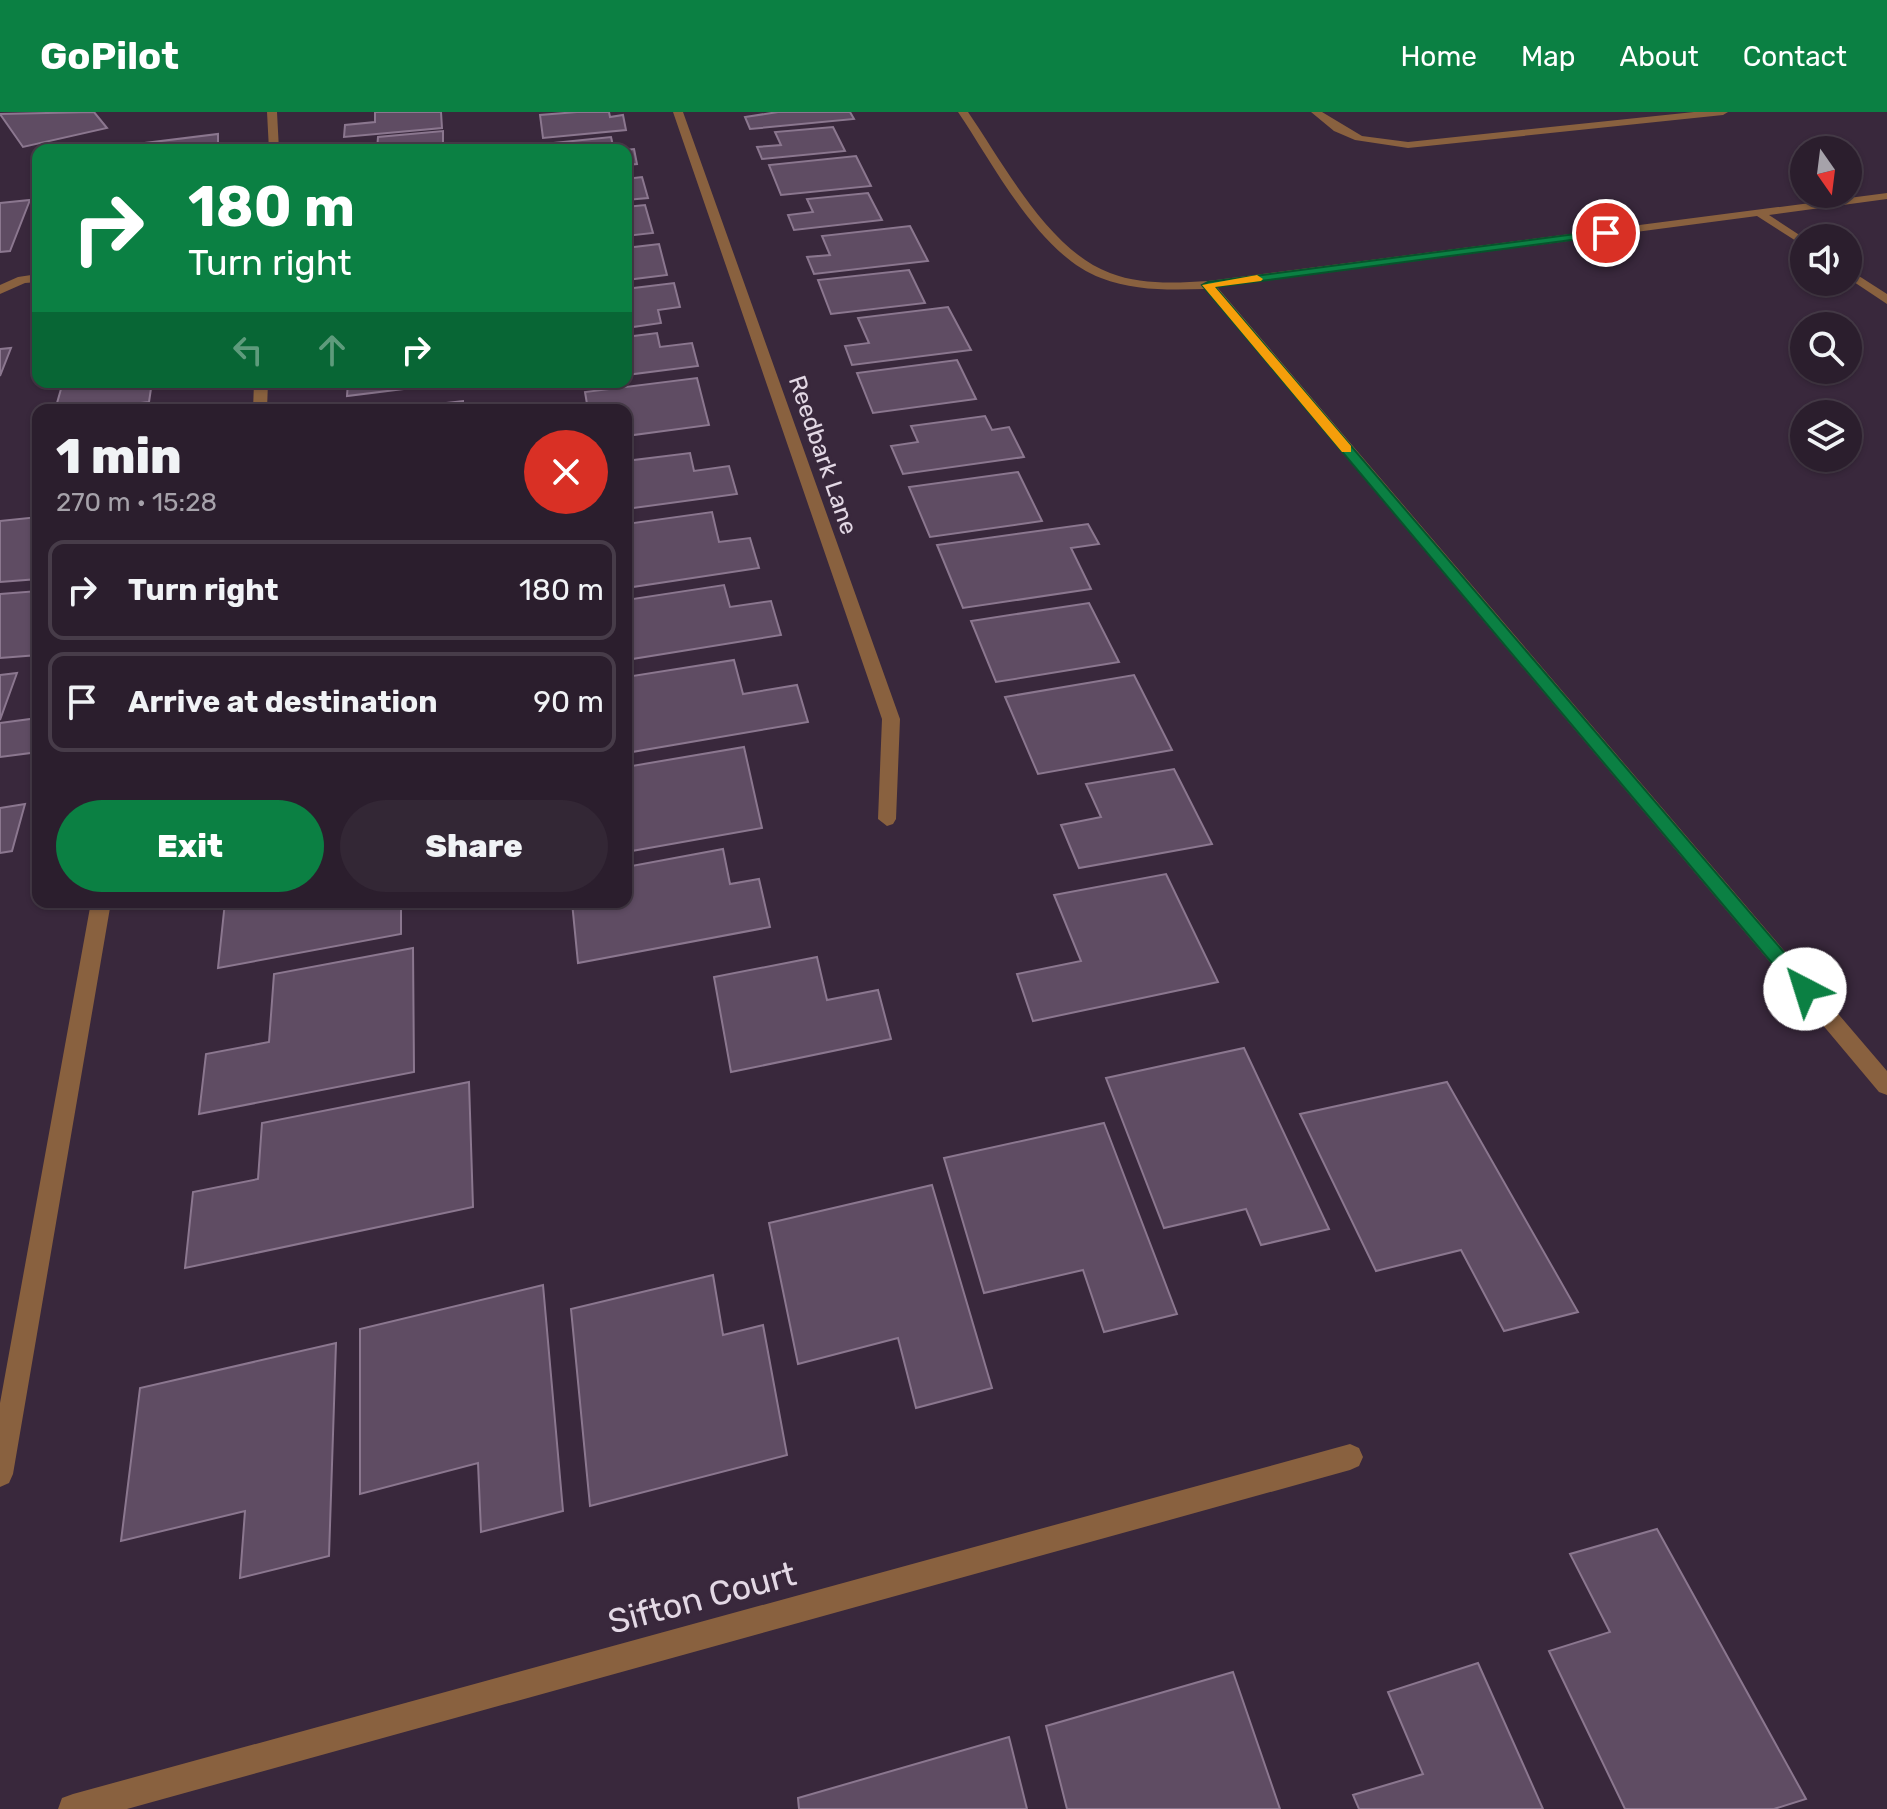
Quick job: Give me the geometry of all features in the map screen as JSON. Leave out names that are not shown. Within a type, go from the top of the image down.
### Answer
[{"type":"street","points":[[272,112],[274,144]]},
{"type":"street","name":"Reedbark Lane","points":[[678,112],[891,719],[887,819]]},
{"type":"street","points":[[963,112],[1055,242],[1091,270],[1118,279],[1164,287],[1208,285],[1887,196]]},
{"type":"street","points":[[1316,112],[1345,135],[1372,144],[1408,145],[1723,112]]},
{"type":"street","points":[[1629,112],[1642,121]]},
{"type":"street","points":[[1759,213],[1790,234]]},
{"type":"street","points":[[0,290],[32,279]]},
{"type":"street","points":[[1862,283],[1887,300]]},
{"type":"street","points":[[1208,285],[1887,1086]]},
{"type":"street","points":[[0,1474],[100,908]]},
{"type":"street","name":"Sifton Court","points":[[73,1809],[1350,1457]]},
{"type":"building","points":[[94,112],[107,128],[23,147],[0,114]]},
{"type":"building","points":[[375,112],[441,112],[442,128],[344,137],[345,125],[375,122]]},
{"type":"building","points":[[609,112],[610,117],[623,115],[626,130],[543,138],[540,115]]},
{"type":"building","points":[[778,112],[850,112],[854,119],[750,129],[745,117]]},
{"type":"building","points":[[833,127],[845,151],[762,159],[757,147],[781,145],[775,132]]},
{"type":"building","points":[[443,131],[443,144],[377,144],[378,137]]},
{"type":"building","points":[[218,134],[218,144],[137,144]]},
{"type":"building","points":[[611,137],[613,144],[544,144]]},
{"type":"building","points":[[634,149],[637,164],[632,164]]},
{"type":"building","points":[[856,156],[871,186],[781,195],[769,165]]},
{"type":"building","points":[[642,177],[648,198],[632,199],[632,178]]},
{"type":"building","points":[[868,193],[882,220],[794,230],[788,215],[813,212],[807,199]]},
{"type":"building","points":[[30,200],[10,251],[0,252],[0,203]]},
{"type":"building","points":[[645,205],[653,233],[632,235],[632,206]]},
{"type":"building","points":[[910,226],[928,261],[814,274],[807,257],[830,255],[822,236]]},
{"type":"building","points":[[659,244],[667,275],[632,279],[632,247]]},
{"type":"building","points":[[909,270],[925,303],[831,314],[818,280]]},
{"type":"building","points":[[674,283],[680,307],[658,310],[661,323],[632,327],[632,288]]},
{"type":"building","points":[[948,307],[971,350],[852,365],[845,346],[869,343],[858,318]]},
{"type":"building","points":[[657,333],[660,347],[692,343],[698,366],[632,374],[632,336]]},
{"type":"building","points":[[11,348],[0,376],[0,349]]},
{"type":"building","points":[[957,360],[976,399],[873,413],[857,373]]},
{"type":"building","points":[[697,378],[709,425],[632,435],[632,404],[587,404],[585,392]]},
{"type":"building","points":[[61,388],[151,388],[149,402],[57,404]]},
{"type":"building","points":[[348,388],[412,388],[347,396]]},
{"type":"building","points":[[985,416],[992,430],[1009,427],[1024,457],[903,474],[891,446],[918,442],[911,426]]},
{"type":"building","points":[[690,453],[694,471],[729,466],[737,494],[632,508],[632,460]]},
{"type":"building","points":[[1018,472],[1042,521],[930,537],[909,487]]},
{"type":"building","points":[[712,512],[719,542],[750,538],[759,568],[632,587],[632,523]]},
{"type":"building","points":[[32,518],[32,579],[0,582],[0,521]]},
{"type":"building","points":[[1088,524],[1099,544],[1071,548],[1091,589],[963,608],[937,545]]},
{"type":"building","points":[[724,585],[730,607],[771,601],[781,635],[632,659],[632,599]]},
{"type":"building","points":[[32,591],[32,655],[0,658],[0,594]]},
{"type":"building","points":[[1089,603],[1119,662],[996,682],[971,621]]},
{"type":"building","points":[[734,660],[743,694],[797,685],[808,722],[632,752],[632,676]]},
{"type":"building","points":[[17,673],[0,720],[0,675]]},
{"type":"building","points":[[1134,675],[1172,750],[1038,774],[1005,697]]},
{"type":"building","points":[[32,719],[32,753],[0,757],[0,723]]},
{"type":"building","points":[[744,747],[762,828],[632,851],[632,766]]},
{"type":"building","points":[[1174,769],[1212,844],[1079,868],[1061,825],[1101,817],[1086,784]]},
{"type":"building","points":[[25,804],[12,851],[0,853],[0,808]]},
{"type":"building","points":[[723,849],[730,884],[759,879],[770,927],[578,963],[573,908],[632,908],[632,866]]},
{"type":"building","points":[[1166,874],[1218,982],[1033,1021],[1017,974],[1081,961],[1054,895]]},
{"type":"building","points":[[224,908],[401,908],[401,934],[218,968]]},
{"type":"building","points":[[413,948],[414,1072],[199,1114],[206,1054],[269,1042],[274,974]]},
{"type":"building","points":[[817,957],[827,1000],[878,990],[891,1039],[731,1072],[714,977]]},
{"type":"building","points":[[1244,1048],[1329,1229],[1261,1245],[1246,1209],[1164,1228],[1106,1078]]},
{"type":"building","points":[[469,1082],[473,1207],[185,1268],[193,1192],[258,1179],[262,1123]]},
{"type":"building","points":[[1447,1082],[1578,1312],[1504,1331],[1461,1250],[1376,1271],[1300,1114]]},
{"type":"building","points":[[1104,1123],[1177,1314],[1104,1332],[1083,1270],[984,1293],[944,1158]]},
{"type":"building","points":[[932,1185],[992,1388],[916,1408],[898,1338],[798,1364],[769,1223]]},
{"type":"building","points":[[713,1275],[723,1335],[763,1325],[787,1455],[590,1506],[571,1309]]},
{"type":"building","points":[[543,1285],[563,1511],[481,1532],[478,1463],[360,1494],[360,1329]]},
{"type":"building","points":[[336,1343],[329,1556],[240,1578],[245,1511],[121,1541],[140,1388]]},
{"type":"building","points":[[1657,1529],[1806,1799],[1774,1809],[1625,1809],[1549,1651],[1610,1632],[1570,1554]]},
{"type":"building","points":[[1478,1663],[1543,1809],[1359,1809],[1353,1795],[1423,1774],[1388,1692]]},
{"type":"building","points":[[1233,1672],[1280,1809],[1067,1809],[1046,1726]]},
{"type":"building","points":[[1009,1737],[1027,1809],[799,1809],[798,1798]]},
{"type":"slow traffic","points":[[1257,279],[1208,285],[1347,449]]},
{"type":"route","points":[[1606,233],[1208,285],[1805,989]]}]
